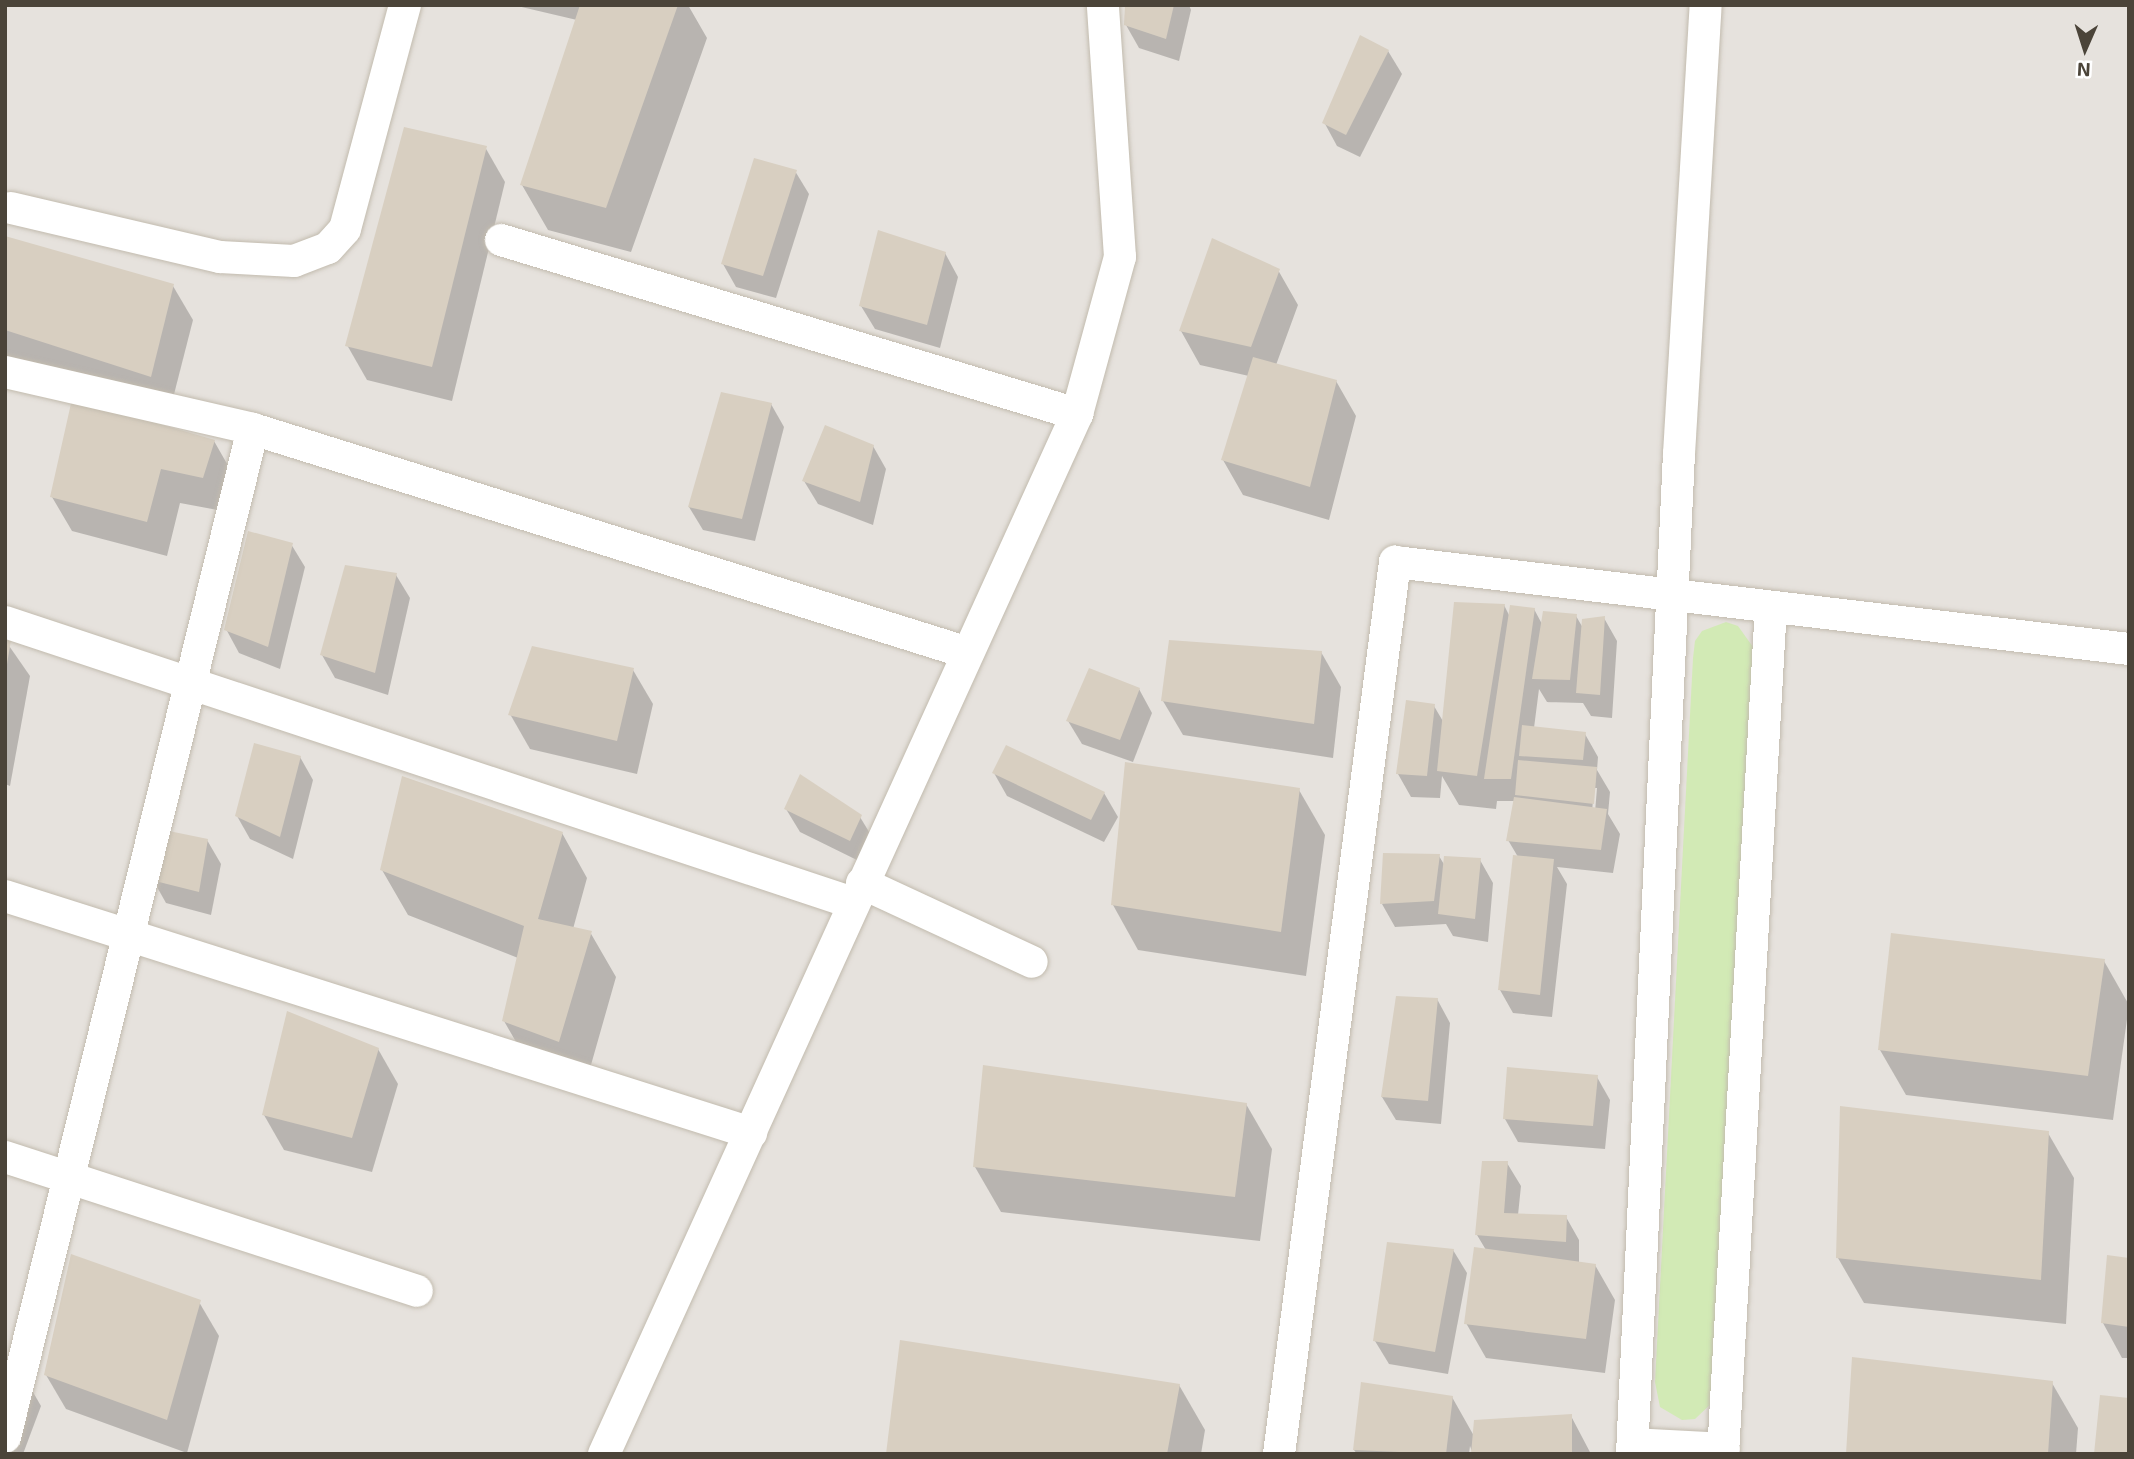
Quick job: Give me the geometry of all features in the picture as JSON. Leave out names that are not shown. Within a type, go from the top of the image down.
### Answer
[{"type":"street","points":[[12,208],[220,257],[294,261],[328,248],[345,229],[405,5]]},
{"type":"street","points":[[604,1454],[751,1133],[965,652],[1077,414],[1120,257],[1103,5]]},
{"type":"street","points":[[1706,5],[1632,1449],[1724,1451],[1771,607]]},
{"type":"street","points":[[500,240],[1077,414]]},
{"type":"street","points":[[5,373],[253,429],[965,652]]},
{"type":"street","points":[[5,1437],[126,936],[253,429]]},
{"type":"street","points":[[1279,1454],[1395,562],[2129,649]]},
{"type":"street","points":[[5,622],[857,893],[1032,962]]},
{"type":"street","points":[[5,896],[751,1133]]},
{"type":"street","points":[[5,1157],[70,1175],[416,1291]]},
{"type":"shaded area","points":[[5,5],[2129,5],[2129,1454],[5,1454]]},
{"type":"green space","points":[[1726,622],[1738,626],[1753,647],[1714,1401],[1695,1419],[1682,1420],[1660,1407],[1655,1382],[1693,658],[1695,641],[1702,631]]},
{"type":"building","points":[[580,5],[678,5],[606,208],[520,185]]},
{"type":"building","points":[[1125,5],[1174,5],[1166,39],[1124,25]]},
{"type":"building","points":[[1360,35],[1389,50],[1346,135],[1322,123]]},
{"type":"building","points":[[404,127],[487,146],[432,367],[345,346]]},
{"type":"building","points":[[754,158],[797,170],[763,276],[721,264]]},
{"type":"building","points":[[878,230],[946,252],[927,325],[859,306]]},
{"type":"building","points":[[5,236],[174,284],[151,377],[5,330]]},
{"type":"building","points":[[1212,238],[1280,269],[1251,347],[1179,331]]},
{"type":"building","points":[[1253,357],[1337,380],[1310,487],[1221,460]]},
{"type":"building","points":[[721,392],[772,403],[742,519],[688,507]]},
{"type":"building","points":[[72,399],[215,440],[203,478],[161,469],[147,522],[50,497]]},
{"type":"building","points":[[825,425],[874,445],[860,502],[802,481]]},
{"type":"building","points":[[248,531],[293,543],[268,647],[224,630]]},
{"type":"building","points":[[345,565],[397,573],[375,673],[320,655]]},
{"type":"building","points":[[1454,602],[1505,604],[1477,776],[1437,771]]},
{"type":"building","points":[[1510,605],[1535,608],[1511,779],[1484,779]]},
{"type":"building","points":[[1543,611],[1577,614],[1570,680],[1532,679]]},
{"type":"building","points":[[1605,616],[1600,695],[1576,693],[1582,619]]},
{"type":"building","points":[[5,638],[11,640],[7,664],[5,664]]},
{"type":"building","points":[[1169,640],[1322,651],[1314,724],[1161,701]]},
{"type":"building","points":[[532,646],[634,668],[617,741],[508,715]]},
{"type":"building","points":[[1089,668],[1140,688],[1120,740],[1066,721]]},
{"type":"building","points":[[1406,700],[1435,704],[1427,776],[1396,774]]},
{"type":"building","points":[[1522,725],[1586,732],[1583,760],[1519,756]]},
{"type":"building","points":[[254,743],[301,756],[280,837],[235,816]]},
{"type":"building","points":[[1006,745],[1105,792],[1091,820],[992,773]]},
{"type":"building","points":[[1518,760],[1597,767],[1594,804],[1515,795]]},
{"type":"building","points":[[1125,762],[1300,788],[1281,932],[1111,905]]},
{"type":"building","points":[[800,774],[862,815],[850,841],[784,809]]},
{"type":"building","points":[[402,776],[563,832],[538,919],[592,931],[559,1042],[502,1021],[524,926],[380,870]]},
{"type":"building","points":[[1514,797],[1607,809],[1601,850],[1506,841]]},
{"type":"building","points":[[164,830],[208,839],[199,892],[151,880]]},
{"type":"building","points":[[1383,853],[1440,854],[1434,901],[1380,904]]},
{"type":"building","points":[[1513,855],[1554,859],[1540,995],[1498,990]]},
{"type":"building","points":[[1444,856],[1481,858],[1475,919],[1438,914]]},
{"type":"building","points":[[1891,933],[2105,959],[2088,1076],[1878,1050]]},
{"type":"building","points":[[1396,996],[1438,998],[1428,1101],[1381,1097]]},
{"type":"building","points":[[287,1011],[379,1048],[352,1138],[262,1115]]},
{"type":"building","points":[[983,1065],[1247,1103],[1235,1197],[973,1167]]},
{"type":"building","points":[[1507,1067],[1598,1075],[1593,1126],[1503,1119]]},
{"type":"building","points":[[1840,1106],[2049,1131],[2041,1280],[1836,1258]]},
{"type":"building","points":[[1482,1161],[1508,1161],[1504,1213],[1567,1215],[1566,1242],[1475,1235]]},
{"type":"building","points":[[1387,1242],[1454,1249],[1435,1352],[1373,1341]]},
{"type":"building","points":[[1474,1247],[1596,1264],[1586,1339],[1464,1324]]},
{"type":"building","points":[[71,1254],[201,1300],[167,1420],[44,1375]]},
{"type":"building","points":[[2107,1255],[2129,1258],[2129,1327],[2101,1323]]},
{"type":"building","points":[[900,1340],[1180,1384],[1167,1454],[886,1454]]},
{"type":"building","points":[[1852,1357],[2053,1381],[2048,1454],[1846,1454]]},
{"type":"building","points":[[1361,1382],[1453,1396],[1446,1454],[1353,1450]]},
{"type":"building","points":[[2100,1395],[2129,1398],[2129,1454],[2094,1454]]},
{"type":"building","points":[[1572,1414],[1572,1454],[1471,1454],[1474,1420]]}]
